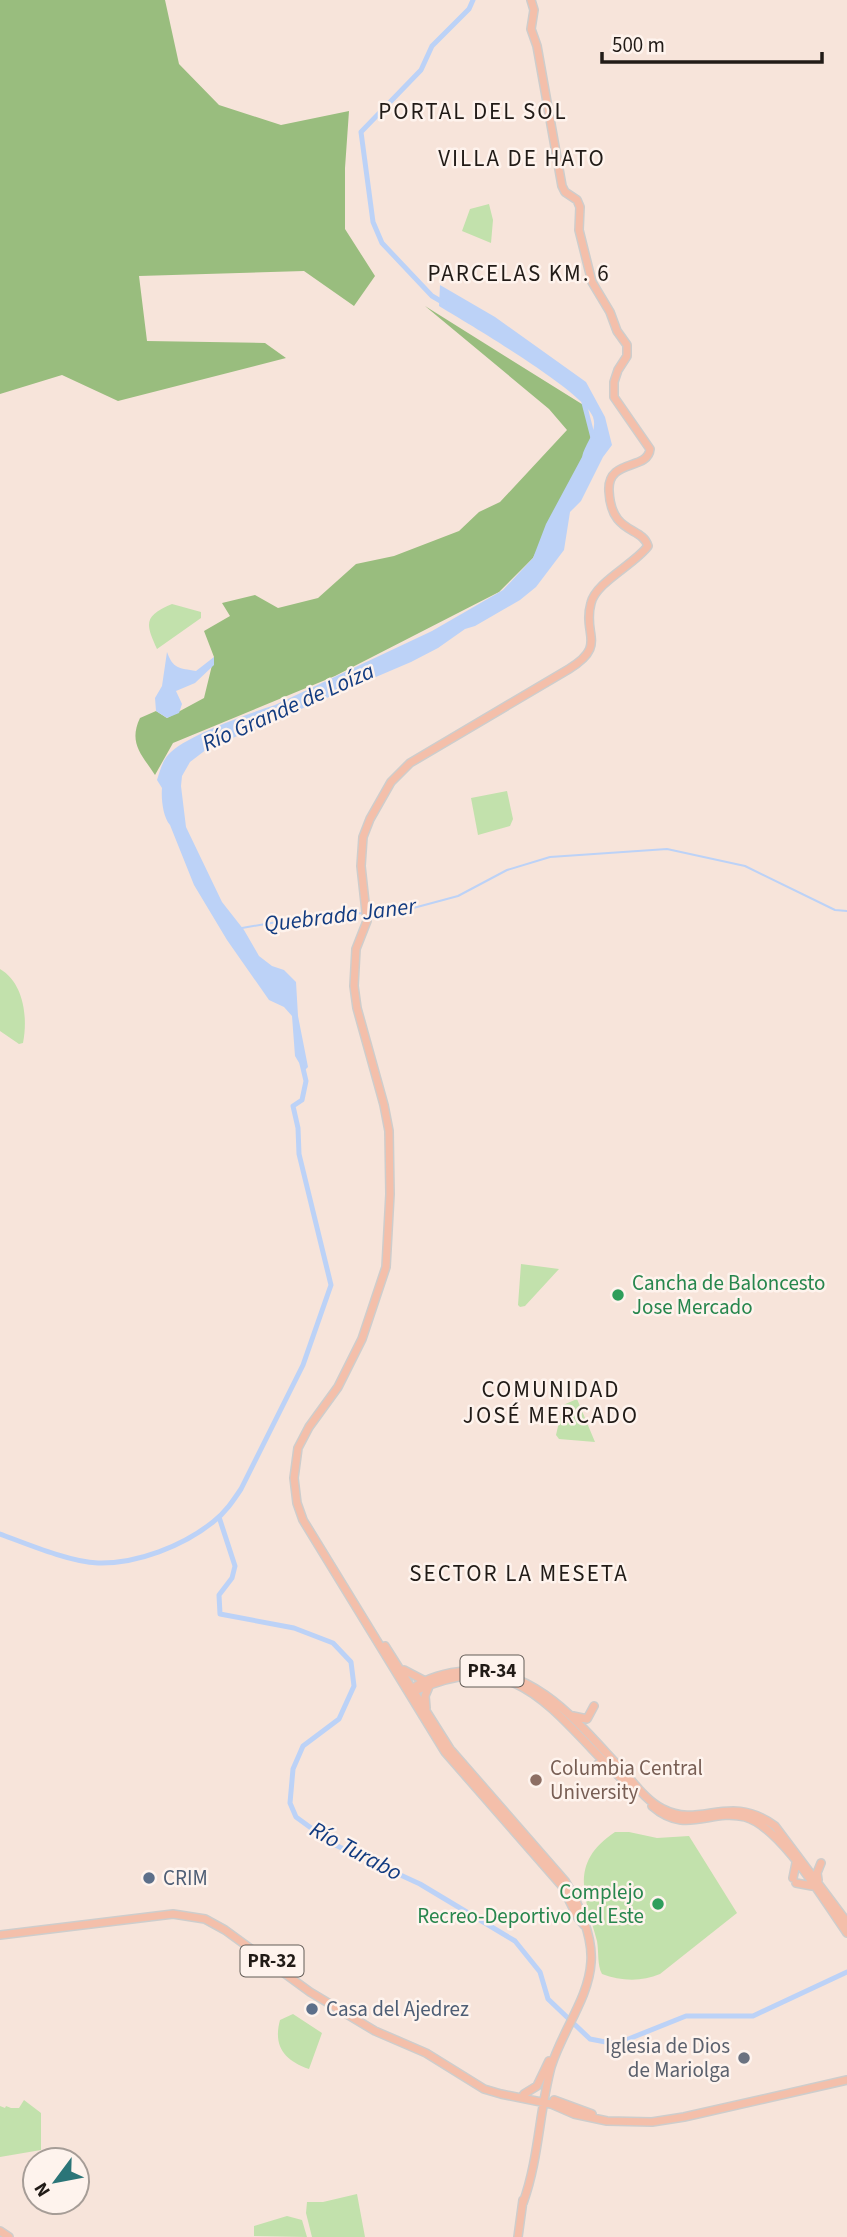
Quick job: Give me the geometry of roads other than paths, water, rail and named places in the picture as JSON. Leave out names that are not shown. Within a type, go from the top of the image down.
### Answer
[{"type":"main road","points":[[531,0],[534,10],[531,29],[537,46],[562,186],[565,192],[577,200],[580,207],[579,230],[592,282],[627,345],[627,356],[614,382],[614,397],[650,449],[645,460],[625,465],[615,473],[608,488],[612,510],[618,522],[645,539],[648,546],[594,597],[590,612],[591,649],[588,655],[425,753],[396,776],[365,829],[360,855],[367,920],[356,949],[354,986],[357,1008],[389,1131],[390,1194],[386,1267],[362,1339],[338,1387],[309,1427],[298,1448],[294,1478],[303,1520],[433,1732],[460,1770],[565,1881],[571,1891],[591,1945],[592,1961],[589,1978],[554,2058],[542,2099]]},
{"type":"main road","points":[[370,1628],[398,1665],[457,1758],[562,1886],[584,1925]]},
{"type":"main road","points":[[388,1659],[413,1690],[433,1732]]},
{"type":"main road","points":[[398,1665],[415,1678],[428,1682],[425,1696],[427,1712]]},
{"type":"main road","name":"PR-34","points":[[413,1690],[458,1671],[492,1671],[511,1676],[535,1688],[564,1709],[644,1794],[663,1809],[693,1815],[735,1809],[751,1813],[775,1826],[847,1934]]},
{"type":"main road","name":"PR-34","points":[[428,1682],[462,1676],[511,1681],[537,1695],[556,1710],[607,1764],[670,1819],[685,1822],[733,1815],[744,1817],[769,1830],[799,1860]]},
{"type":"main road","points":[[564,1709],[583,1719],[590,1717],[594,1706]]},
{"type":"main road","points":[[592,1770],[598,1764],[607,1764]]},
{"type":"main road","points":[[799,1860],[819,1862],[818,1887],[794,1880],[799,1860]]},
{"type":"main road","points":[[542,1864],[571,1891],[575,1912]]},
{"type":"main road","points":[[565,1881],[573,1880]]},
{"type":"main road","name":"PR-34","points":[[818,1887],[847,1922]]},
{"type":"main road","name":"PR-32","points":[[0,1933],[173,1914],[195,1916],[218,1924],[290,1977],[375,2031],[426,2053],[484,2089],[542,2099],[583,2116],[607,2122],[645,2123],[684,2117],[847,2078]]},
{"type":"main road","name":"PR-32","points":[[290,1977],[380,2029],[426,2049],[483,2085],[596,2115],[618,2118],[663,2117],[847,2078]]},
{"type":"main road","points":[[524,2094],[537,2086],[561,2033],[566,2029]]},
{"type":"main road","points":[[518,2237],[548,2060]]},
{"type":"main road","points":[[583,2116],[645,2123]]},
{"type":"main road","points":[[0,2231],[9,2237]]},
{"type":"water","points":[[440,285],[495,317],[586,382],[605,417],[612,445],[581,501],[570,512],[564,550],[536,587],[520,600],[411,662],[207,749],[190,762],[182,776],[186,827],[222,902],[244,930],[259,956],[272,966],[284,970],[296,982],[298,1016],[308,1067],[304,1071],[295,1056],[292,1016],[284,1007],[269,1000],[227,940],[194,885],[166,817],[162,788],[157,780],[168,755],[188,740],[275,705],[432,631],[503,590],[533,558],[546,524],[582,457],[594,428],[593,417],[570,392],[548,375],[439,306]]},
{"type":"water","points":[[167,652],[174,665],[181,668],[196,671],[214,657],[214,665],[195,683],[176,691],[182,704],[179,713],[167,718],[156,711],[155,698],[162,686]]},
{"type":"waterway","name":"Río Grande de Loíza","points":[[444,303],[432,296],[382,243],[373,222],[361,132],[421,70],[432,46],[469,9],[473,0]]},
{"type":"waterway","name":"Río Grande de Loíza","points":[[584,403],[593,438]]},
{"type":"waterway","name":"Quebrada Janer","points":[[370,913],[406,910],[458,896],[507,870],[550,857],[667,849],[745,866],[835,910],[847,911]]},
{"type":"waterway","name":"Quebrada Janer","points":[[242,928],[300,918],[364,913]]},
{"type":"waterway","name":"Río Grande de Loíza","points":[[0,1534],[75,1559],[113,1563],[144,1557],[188,1539],[221,1515],[241,1489],[303,1365],[331,1285],[299,1154],[298,1128],[293,1106],[302,1100],[306,1081],[302,1064]]},
{"type":"waterway","name":"Río Turabo","points":[[219,1517],[235,1566],[232,1578],[219,1595],[220,1614],[294,1628],[333,1643],[351,1662],[354,1686],[339,1719],[303,1746],[293,1769],[290,1803],[296,1817],[333,1844],[420,1884],[515,1941],[540,1972],[548,1999],[590,2039],[616,2044],[686,2016],[753,2016],[847,1972]]},
{"type":"place","name":"Cancha de Baloncesto Jose Mercado","points":[[618,1295]]},
{"type":"place","name":"Columbia Central University","points":[[536,1780]]},
{"type":"place","name":"CRIM","points":[[149,1878]]},
{"type":"place","name":"Complejo Recreo-Deportivo del Este","points":[[658,1904]]},
{"type":"place","name":"Casa del Ajedrez","points":[[312,2009]]},
{"type":"place","name":"Iglesia de Dios de Mariolga","points":[[744,2058]]},
{"type":"district","name":"PORTAL DEL SOL","points":[[473,111]]},
{"type":"district","name":"VILLA DE HATO","points":[[522,158]]},
{"type":"district","name":"PARCELAS KM. 6","points":[[519,273]]},
{"type":"district","name":"COMUNIDAD JOSÉ MERCADO","points":[[551,1402]]},
{"type":"district","name":"SECTOR LA MESETA","points":[[519,1573]]}]
